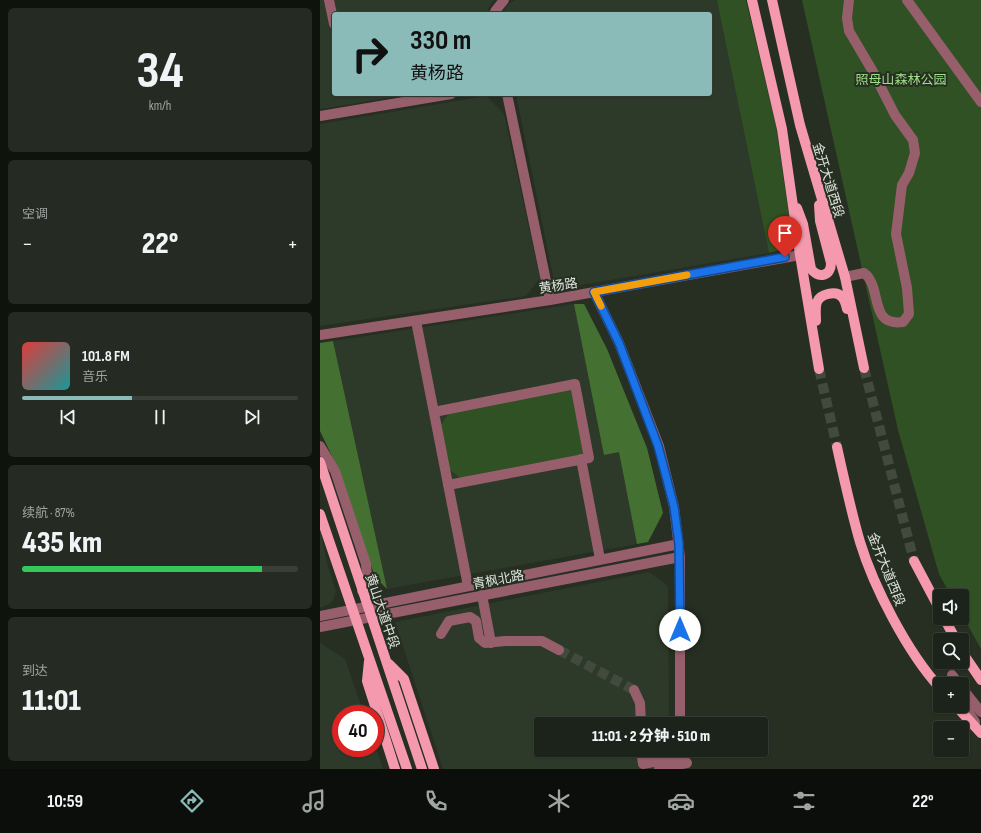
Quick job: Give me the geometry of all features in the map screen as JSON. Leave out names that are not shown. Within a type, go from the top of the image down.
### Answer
[{"type":"main road","points":[[752,0],[782,129],[800,254],[819,369]]},
{"type":"main road","name":"金开大道西段","points":[[772,0],[800,126],[845,277],[864,368]]},
{"type":"main road","points":[[790,187],[803,224],[811,269],[815,274],[820,275],[827,273],[831,269],[831,263],[820,221],[818,188]]},
{"type":"main road","points":[[815,342],[816,303],[819,298],[825,295],[838,294],[842,297],[856,331]]},
{"type":"main road","name":"金开大道西段","points":[[837,447],[860,543],[876,583],[896,624],[916,657],[933,679]]},
{"type":"main road","name":"黄山大道中段","points":[[320,462],[422,769]]},
{"type":"main road","points":[[320,514],[407,769]]},
{"type":"main road","points":[[914,561],[933,597]]},
{"type":"main road","points":[[369,657],[367,681],[395,769]]},
{"type":"main road","points":[[969,662],[981,680]]},
{"type":"main road","points":[[387,663],[404,679],[434,769]]},
{"type":"main road","points":[[962,713],[981,733]]},
{"type":"street","points":[[329,0],[332,14]]},
{"type":"street","points":[[495,12],[504,0]]},
{"type":"street","points":[[845,277],[864,273],[870,278],[880,311],[886,320],[896,323],[903,322],[909,314],[908,288],[896,234],[902,184],[909,173],[914,153],[913,140],[895,115],[872,70],[849,31],[847,18],[849,0]]},
{"type":"street","points":[[907,0],[981,102]]},
{"type":"street","points":[[320,116],[431,96]]},
{"type":"street","points":[[507,96],[550,300]]},
{"type":"street","name":"黄杨路","points":[[320,336],[550,300],[800,254]]},
{"type":"street","points":[[594,292],[619,343],[658,446],[674,507],[680,557],[680,717]]},
{"type":"street","points":[[416,321],[468,586]]},
{"type":"street","points":[[434,412],[575,384],[589,458],[448,485]]},
{"type":"street","points":[[320,446],[335,471],[366,564],[367,575],[362,591]]},
{"type":"street","points":[[581,459],[600,559]]},
{"type":"street","name":"青枫北路","points":[[320,616],[679,544]]},
{"type":"street","name":"青枫北路","points":[[320,627],[680,557]]},
{"type":"street","points":[[482,596],[492,643]]},
{"type":"street","points":[[441,634],[449,621],[470,617],[476,621],[479,638],[485,644],[506,641],[542,641],[559,650]]},
{"type":"street","points":[[634,690],[640,703],[641,717]]},
{"type":"street","points":[[969,697],[981,712]]},
{"type":"street","points":[[969,713],[981,733]]},
{"type":"street","points":[[653,757],[686,760]]},
{"type":"street","points":[[659,769],[686,760]]},
{"type":"shaded area","points":[[320,0],[494,0],[487,12],[332,12],[332,96],[401,96],[320,109]]},
{"type":"shaded area","points":[[515,0],[718,0],[769,253],[564,288],[554,281],[516,96],[712,96],[712,12],[504,12],[506,6]]},
{"type":"shaded area","points":[[486,96],[504,114],[540,278],[526,296],[320,326],[320,124]]},
{"type":"shaded area","points":[[574,304],[584,304],[607,349],[647,448],[663,513],[648,542],[387,589],[333,341]]},
{"type":"shaded area","points":[[320,529],[327,563],[336,591],[330,604],[320,608]]},
{"type":"shaded area","points":[[649,572],[668,586],[669,717],[534,717],[534,757],[674,757],[677,769],[443,769],[395,622]]},
{"type":"shaded area","points":[[320,643],[345,659],[361,705],[332,705],[332,757],[379,757],[383,769],[320,769]]},
{"type":"green space","points":[[717,0],[746,0],[776,126],[791,229],[786,246],[769,253]]},
{"type":"green space","name":"照母山森林公园","points":[[802,0],[981,0],[981,649],[968,625],[969,625],[969,589],[947,589],[939,574],[898,430]]},
{"type":"green space","points":[[574,304],[584,304],[607,349],[647,448],[663,513],[648,542],[637,544],[619,452],[604,455]]},
{"type":"green space","points":[[333,341],[387,589],[375,577],[339,471],[320,431],[320,343]]},
{"type":"green space","points":[[572,389],[584,454],[460,478],[449,469],[440,426],[449,413]]},
{"type":"tunnel","points":[[864,368],[914,561]]},
{"type":"tunnel","points":[[819,369],[837,447]]},
{"type":"tunnel","points":[[559,650],[634,690]]},
{"type":"slow traffic","points":[[601,306],[594,292],[687,275]]},
{"type":"route","points":[[680,630],[680,557],[674,507],[658,446],[619,343],[594,292],[785,257]]}]
